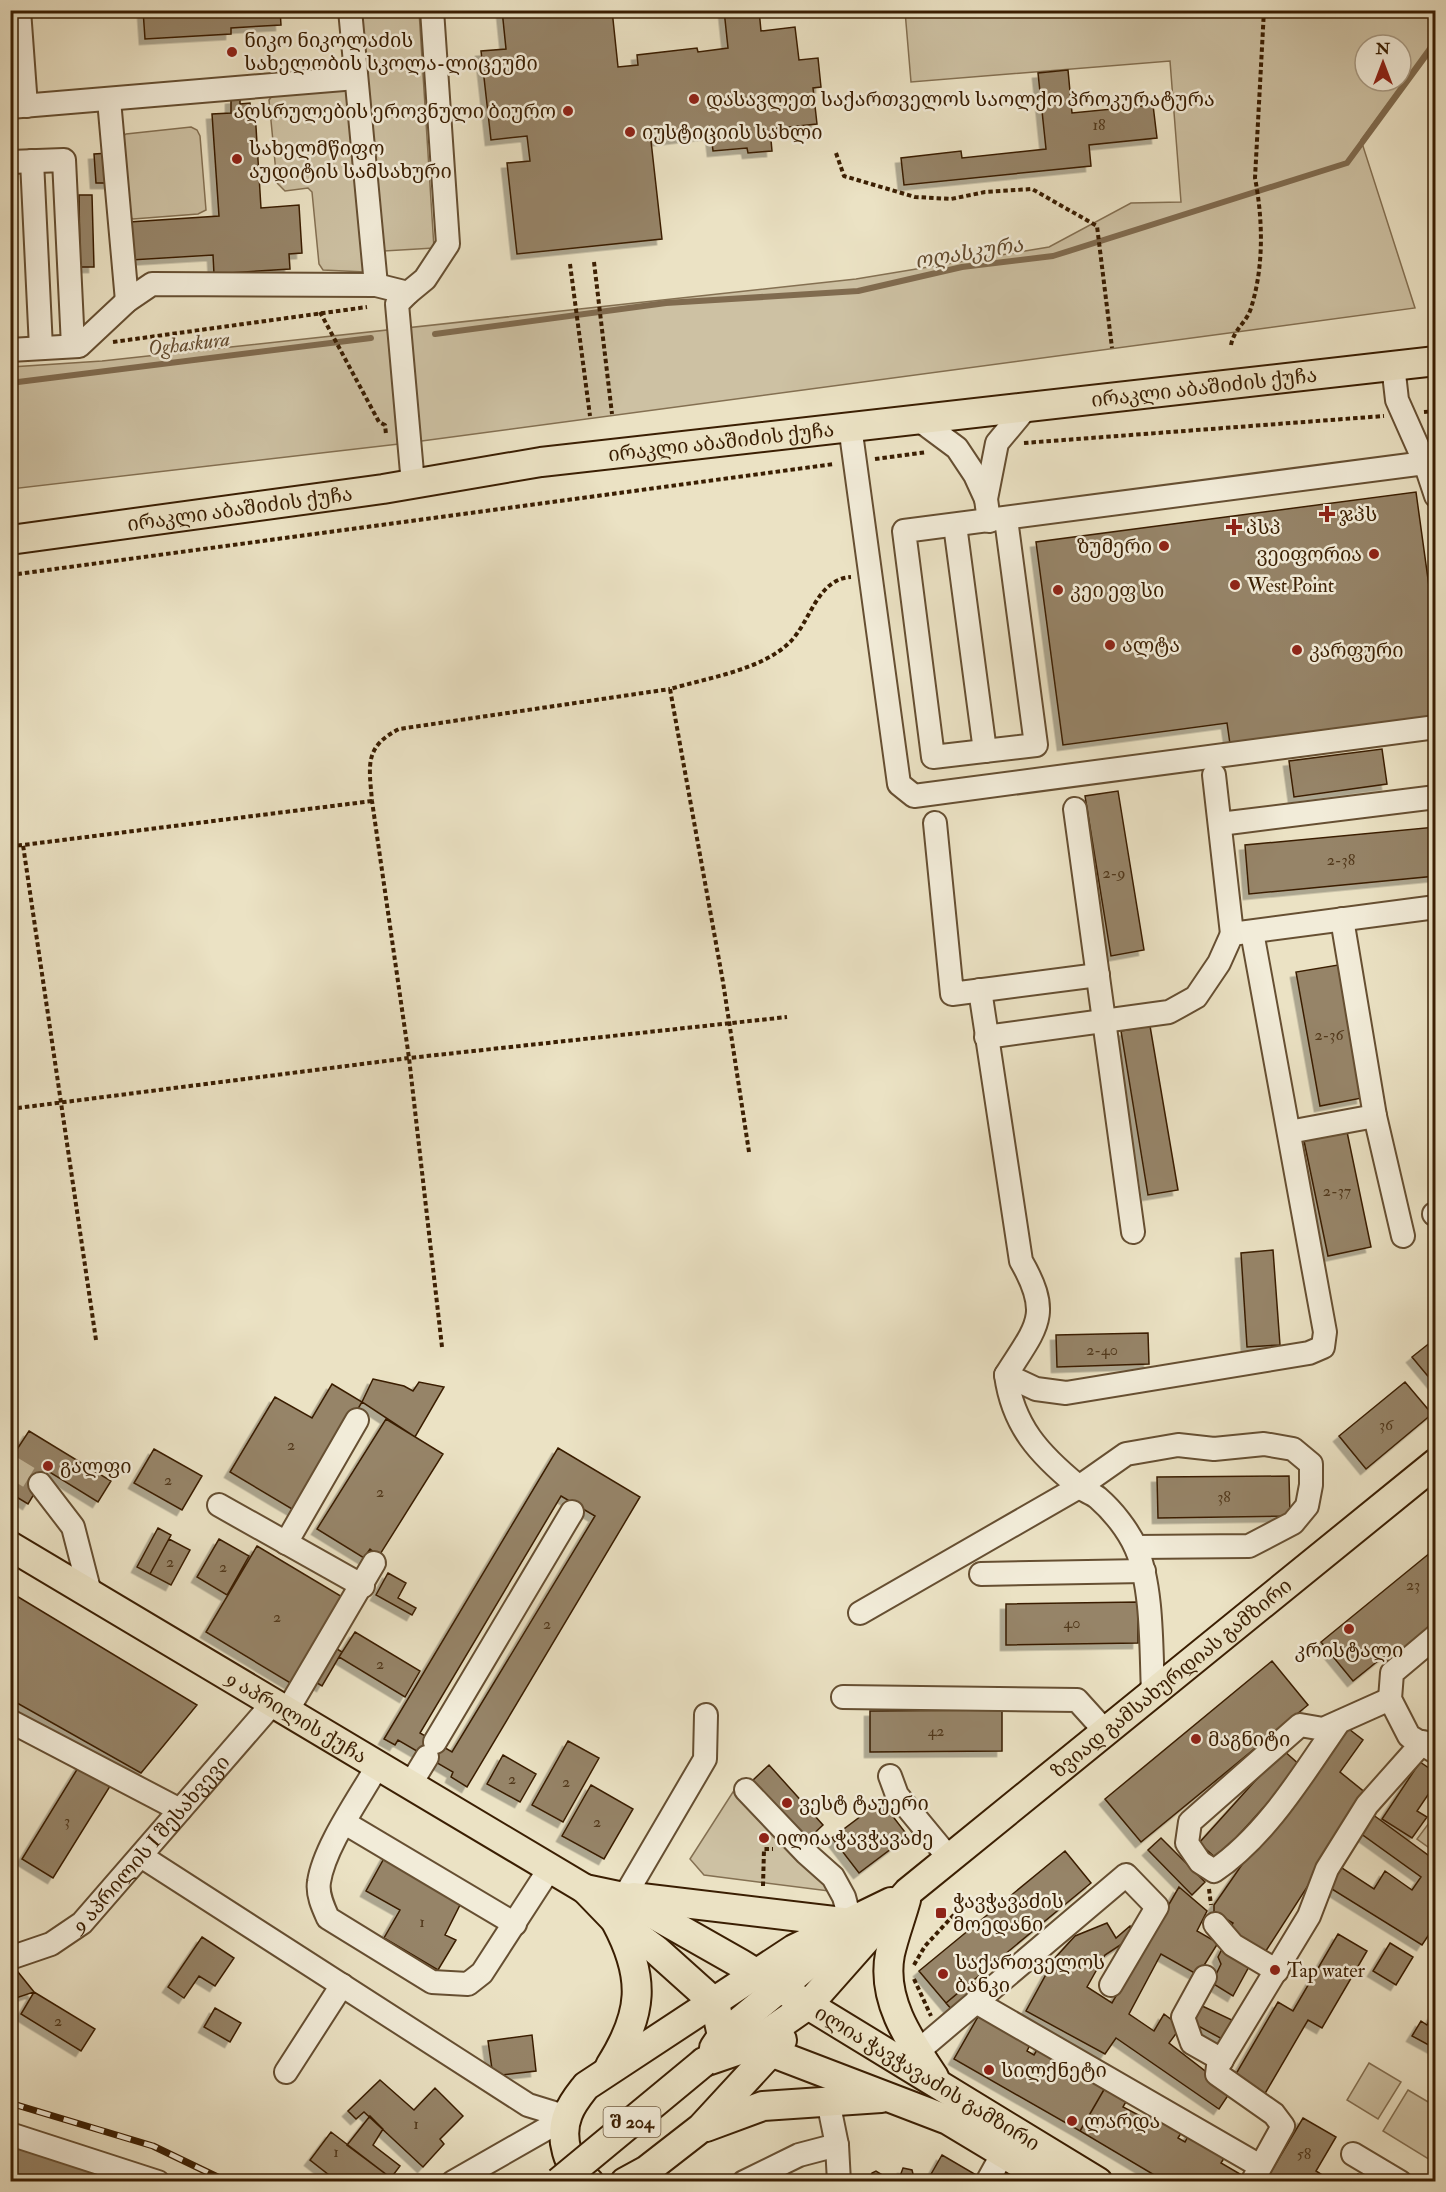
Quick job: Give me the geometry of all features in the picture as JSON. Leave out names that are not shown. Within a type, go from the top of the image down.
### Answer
[{"type":"main road","name":"ირაკლი აბაშიძის ქუჩა","points":[[10,540],[413,484],[541,462],[1436,361]]},
{"type":"main road","name":"ზვიად გამსახურდიას გამზირი","points":[[704,2062],[760,2050],[808,2005],[908,1892],[1436,1463]]},
{"type":"main road","name":"9 აპრილის ქუჩა","points":[[10,1546],[618,1907]]},
{"type":"main road","name":"ზვიად გამსახურდიას გამზირი","points":[[559,2181],[704,2062],[722,2036],[794,1949],[851,1923],[908,1892]]},
{"type":"main road","points":[[908,1892],[890,1955],[889,1977],[900,2024],[940,2086]]},
{"type":"main road","points":[[618,1907],[851,1923]]},
{"type":"main road","points":[[618,1907],[656,1950],[715,2003],[722,2036]]},
{"type":"main road","points":[[607,2071],[633,2025],[637,1989],[618,1907]]},
{"type":"main road","name":"ილია ჭავჭავაძის გამზირი","points":[[618,1907],[808,2005],[1098,2181]]},
{"type":"main road","points":[[589,2181],[571,2163],[565,2133],[567,2116],[574,2100],[586,2086],[715,2003],[767,1982]]},
{"type":"main road","points":[[625,2181],[648,2170],[701,2128],[760,2050]]},
{"type":"main road","name":"ილია ჭავჭავაძის გამზირი","points":[[760,2050],[892,2097],[948,2120],[1051,2181]]},
{"type":"main road","points":[[701,2128],[764,2106],[892,2097]]},
{"type":"street","points":[[19,10],[18,107],[356,78]]},
{"type":"street","points":[[350,10],[376,285]]},
{"type":"street","points":[[402,299],[425,279],[448,244],[432,10]]},
{"type":"street","points":[[109,100],[127,301]]},
{"type":"street","points":[[41,348],[21,161],[64,160],[76,346]]},
{"type":"street","points":[[10,350],[76,346],[127,301],[152,284],[376,285],[402,299]]},
{"type":"street","points":[[402,299],[413,484]]},
{"type":"street","points":[[1392,365],[1397,400],[1425,463],[1436,496]]},
{"type":"street","points":[[1027,407],[997,442],[994,513],[1036,745],[933,758],[904,531],[955,525],[994,513],[1425,463]]},
{"type":"street","points":[[918,419],[957,448],[975,474],[994,513]]},
{"type":"street","points":[[850,426],[899,784],[914,796],[1436,727]]},
{"type":"street","points":[[955,525],[985,751]]},
{"type":"street","points":[[1006,1375],[1036,1389],[1066,1393],[1309,1353],[1323,1347],[1325,1332],[1288,1132],[1242,933],[1220,824],[1215,775]]},
{"type":"street","points":[[1220,824],[1436,797]]},
{"type":"street","points":[[1075,809],[1132,1232]]},
{"type":"street","points":[[935,823],[952,994],[1098,975]]},
{"type":"street","points":[[986,1037],[1169,1012],[1196,998],[1242,933],[1436,907]]},
{"type":"street","points":[[1342,919],[1375,1116],[1403,1236]]},
{"type":"street","points":[[980,990],[1021,1261],[1033,1282],[1040,1302],[1039,1316],[1027,1342],[1006,1375],[1010,1404],[1038,1450],[1079,1486],[1097,1497],[1121,1522],[1136,1548],[1144,1571],[1151,1641],[1153,1693]]},
{"type":"street","points":[[1288,1132],[1375,1116]]},
{"type":"street","points":[[286,1543],[357,1420]]},
{"type":"street","points":[[860,1613],[1079,1486],[1126,1454],[1178,1445],[1214,1449],[1264,1444],[1293,1449],[1311,1464],[1311,1485],[1307,1506],[1293,1523],[1249,1546],[1136,1548]]},
{"type":"street","points":[[40,1484],[73,1527],[90,1593]]},
{"type":"street","points":[[219,1505],[363,1586]]},
{"type":"street","points":[[410,1785],[572,1512]]},
{"type":"street","name":"9 აპრილის I შესახვევი","points":[[10,1958],[51,1944],[82,1923],[180,1810],[280,1707],[363,1586],[374,1563]]},
{"type":"street","points":[[981,1574],[1144,1571]]},
{"type":"street","points":[[976,2002],[1256,2174],[1284,2126],[1274,2114],[1217,2074],[1222,2060],[1309,1916],[1327,1869],[1367,1805],[1429,1747],[1409,1736],[1390,1699],[1392,1673],[1436,1636]]},
{"type":"street","points":[[843,1698],[1077,1700],[1106,1731]]},
{"type":"street","points":[[1339,1722],[1288,1796],[1235,1857],[1214,1871],[1200,1862],[1187,1843],[1190,1822],[1300,1725],[1323,1730],[1339,1722],[1390,1699]]},
{"type":"street","points":[[618,1907],[705,1760],[706,1715]]},
{"type":"street","points":[[10,1721],[180,1810]]},
{"type":"street","points":[[378,1765],[324,1861],[318,1884],[322,1904],[328,1917],[432,1982],[468,1984],[482,1973],[550,1868]]},
{"type":"street","points":[[890,1776],[897,1795],[950,1858]]},
{"type":"street","points":[[746,1790],[806,1853],[833,1876],[844,1897],[851,1923]]},
{"type":"street","points":[[345,1823],[515,1924]]},
{"type":"street","points":[[141,1856],[528,2105],[567,2116]]},
{"type":"street","points":[[917,2052],[1126,1875],[1157,1907],[1111,1985]]},
{"type":"street","points":[[1215,1924],[1233,1945],[1277,1971]]},
{"type":"street","points":[[1205,1977],[1183,2017],[1192,2043],[1222,2060]]},
{"type":"street","points":[[286,2072],[342,1985]]},
{"type":"street","points":[[828,2101],[837,2145],[839,2181]]},
{"type":"street","points":[[453,2181],[567,2116]]},
{"type":"street","points":[[10,2134],[158,2181]]},
{"type":"street","points":[[744,2181],[799,2155],[837,2145]]},
{"type":"street","points":[[987,2181],[1003,2153]]},
{"type":"street","points":[[1353,2154],[1400,2181]]},
{"type":"path","points":[[1232,345],[1233,333],[1251,310],[1261,254],[1260,202],[1255,178],[1264,10]]},
{"type":"path","points":[[836,153],[843,176],[915,197],[951,199],[985,192],[1032,189],[1097,226],[1112,348]]},
{"type":"path","points":[[594,262],[612,414]]},
{"type":"path","points":[[570,264],[590,416]]},
{"type":"path","points":[[76,346],[402,299]]},
{"type":"path","points":[[320,312],[379,422],[385,425],[387,442]]},
{"type":"path","points":[[997,442],[1024,443],[1436,411]]},
{"type":"path","points":[[10,575],[957,448]]},
{"type":"path","points":[[442,1347],[409,1058],[372,801],[369,770],[372,750],[383,737],[399,729],[670,689],[753,666],[790,642],[827,585],[843,577],[870,575]]},
{"type":"path","points":[[670,689],[729,1023],[749,1152]]},
{"type":"path","points":[[10,846],[372,801]]},
{"type":"path","points":[[24,845],[96,1340]]},
{"type":"path","points":[[10,1110],[409,1058],[788,1017]]},
{"type":"path","points":[[762,1886],[764,1849],[775,1849]]},
{"type":"path","points":[[1214,1871],[1208,1892],[1215,1924]]},
{"type":"path","points":[[940,2032],[919,1994],[911,1970],[925,1946],[961,1907]]},
{"type":"shaded area","points":[[361,11],[419,11],[434,248],[384,251]]},
{"type":"shaded area","points":[[905,11],[1435,11],[1435,38],[1413,68],[1413,33],[1353,33],[1353,93],[1395,93],[1361,140],[1415,308],[399,444],[11,489],[11,367],[102,361],[856,279],[1049,247],[1131,203],[1181,202],[1170,61],[911,82]]},
{"type":"shaded area","points":[[348,90],[365,272],[323,270],[319,264],[312,192],[308,188],[285,191],[277,183],[269,100],[275,92]]},
{"type":"shaded area","points":[[191,127],[197,130],[200,136],[206,210],[198,214],[133,219],[129,216],[122,137],[126,134]]},
{"type":"shaded area","points":[[733,1792],[837,1892],[704,1875],[690,1859]]},
{"type":"shaded area","points":[[1435,1815],[1435,1852],[1417,1839]]},
{"type":"shaded area","points":[[1369,2063],[1401,2082],[1378,2119],[1347,2100]]},
{"type":"shaded area","points":[[1408,2090],[1435,2106],[1435,2163],[1383,2131]]},
{"type":"building","points":[[143,10],[280,10],[281,25],[231,28],[231,34],[145,39]]},
{"type":"building","name":"იუსტიციის სახლი","points":[[502,10],[612,10],[618,67],[638,65],[637,55],[697,48],[698,52],[728,48],[724,10],[759,10],[761,31],[795,27],[799,60],[818,58],[821,87],[813,88],[817,124],[770,129],[772,151],[748,153],[747,148],[713,151],[711,134],[651,141],[662,239],[517,254],[507,163],[530,161],[527,136],[491,140],[481,51],[506,49]]},
{"type":"building","points":[[1068,70],[1072,113],[1153,105],[1157,138],[1089,145],[1091,166],[904,185],[901,158],[961,151],[962,158],[1046,149],[1038,73]]},
{"type":"building","name":"სახელმწიფო აუდიტის სამსახური","points":[[240,98],[240,104],[250,103],[251,111],[255,111],[261,208],[299,205],[302,253],[289,254],[290,269],[214,274],[213,255],[131,260],[129,222],[219,216],[212,114],[231,113],[231,99]]},
{"type":"building","points":[[109,153],[110,183],[96,183],[94,154]]},
{"type":"building","points":[[79,195],[92,195],[94,267],[80,267]]},
{"type":"building","name":"West Point","points":[[1416,492],[1436,637],[1436,716],[1230,744],[1227,723],[1063,745],[1036,542]]},
{"type":"building","points":[[1382,749],[1387,784],[1294,797],[1289,761]]},
{"type":"building","points":[[1118,791],[1144,950],[1111,956],[1085,796]]},
{"type":"building","points":[[1436,827],[1436,876],[1249,894],[1245,845]]},
{"type":"building","points":[[1338,965],[1362,1098],[1320,1106],[1296,972]]},
{"type":"building","points":[[1150,1026],[1178,1190],[1148,1195],[1121,1031]]},
{"type":"building","points":[[1346,1127],[1371,1247],[1328,1256],[1303,1136]]},
{"type":"building","points":[[1273,1250],[1280,1345],[1247,1347],[1241,1253]]},
{"type":"building","points":[[1148,1333],[1149,1364],[1057,1367],[1056,1335]]},
{"type":"building","points":[[1436,1338],[1436,1386],[1412,1357]]},
{"type":"building","points":[[373,1379],[404,1386],[413,1391],[419,1382],[444,1387],[415,1437],[362,1402]]},
{"type":"building","points":[[1405,1382],[1432,1414],[1366,1469],[1339,1436]]},
{"type":"building","points":[[332,1384],[362,1402],[297,1512],[230,1472],[275,1397],[312,1418]]},
{"type":"building","points":[[386,1419],[443,1454],[379,1556],[370,1549],[364,1558],[317,1529]]},
{"type":"building","name":"გალფი","points":[[29,1431],[111,1481],[98,1502],[48,1471],[28,1504],[10,1493],[10,1460]]},
{"type":"building","points":[[558,1448],[640,1497],[467,1787],[451,1777],[453,1772],[398,1740],[395,1745],[384,1739]],"holes":[[[561,1496],[595,1516],[452,1752],[420,1733]]]},
{"type":"building","points":[[154,1449],[202,1476],[182,1510],[134,1483]]},
{"type":"building","points":[[1289,1476],[1290,1516],[1158,1518],[1157,1477]]},
{"type":"building","points":[[158,1528],[171,1535],[150,1574],[137,1567]]},
{"type":"building","points":[[169,1539],[190,1550],[171,1585],[150,1574]]},
{"type":"building","points":[[219,1539],[249,1556],[227,1595],[197,1577]]},
{"type":"building","points":[[257,1546],[349,1601],[297,1687],[206,1632]]},
{"type":"building","points":[[1436,1548],[1436,1622],[1393,1657],[1389,1652],[1353,1681],[1321,1642]]},
{"type":"building","points":[[388,1573],[406,1583],[398,1598],[416,1608],[412,1615],[376,1595]]},
{"type":"building","points":[[10,1592],[197,1705],[141,1773],[10,1699]]},
{"type":"building","points":[[1138,1602],[1138,1643],[1006,1645],[1006,1604]]},
{"type":"building","points":[[355,1632],[420,1671],[405,1697],[339,1657]]},
{"type":"building","points":[[329,1644],[342,1652],[322,1686],[309,1678]]},
{"type":"building","points":[[1272,1661],[1308,1705],[1141,1842],[1105,1799]]},
{"type":"building","points":[[1002,1710],[1002,1751],[870,1752],[870,1711]]},
{"type":"building","points":[[1345,1726],[1363,1740],[1340,1772],[1367,1794],[1262,1957],[1227,1933],[1233,1923],[1214,1912],[1214,1905],[1266,1830],[1272,1834]]},
{"type":"building","points":[[568,1741],[599,1758],[563,1822],[532,1805]]},
{"type":"building","points":[[1283,1750],[1301,1766],[1217,1859],[1199,1843]]},
{"type":"building","points":[[503,1755],[536,1774],[520,1802],[487,1784]]},
{"type":"building","points":[[1420,1762],[1436,1773],[1436,1783],[1417,1811],[1427,1817],[1412,1838],[1382,1819]]},
{"type":"building","points":[[81,1763],[112,1783],[53,1878],[22,1859]]},
{"type":"building","name":"ვესტ ტაუერი","points":[[769,1765],[823,1825],[806,1841],[752,1781]]},
{"type":"building","points":[[591,1785],[633,1809],[604,1859],[562,1836]]},
{"type":"building","points":[[881,1801],[908,1836],[859,1873],[832,1838]]},
{"type":"building","points":[[1372,1814],[1436,1861],[1436,1924],[1422,1945],[1327,1886],[1339,1866],[1374,1889],[1385,1871],[1412,1890],[1421,1877],[1360,1833]]},
{"type":"building","points":[[1161,1838],[1205,1882],[1192,1895],[1148,1850]]},
{"type":"building","points":[[1065,1851],[1091,1883],[946,2003],[919,1971]]},
{"type":"building","points":[[387,1853],[463,1899],[445,1935],[456,1940],[438,1970],[384,1938],[400,1910],[366,1891]]},
{"type":"building","points":[[1179,1887],[1207,1911],[1197,1931],[1218,1943],[1198,1975],[1161,1954],[1129,2014],[1154,2031],[1164,2014],[1181,2027],[1169,2043],[1231,2091],[1219,2109],[1116,2038],[1105,2054],[1026,2011],[1055,1958],[1075,1936],[1107,1923],[1116,1938],[1130,1926],[1134,1936],[1105,1955],[1087,1987],[1112,2003]]},
{"type":"building","points":[[1338,1934],[1367,1951],[1322,2028],[1308,2020],[1263,2097],[1233,2079],[1278,2002],[1293,2011]]},
{"type":"building","points":[[202,1937],[234,1958],[215,1986],[199,1976],[184,1998],[168,1987]]},
{"type":"building","points":[[1390,1943],[1413,1957],[1396,1985],[1373,1971]]},
{"type":"building","points":[[1224,1945],[1251,1963],[1233,1996],[1212,1983],[1221,1964],[1218,1957]]},
{"type":"building","points":[[18,1972],[34,1992],[10,2000],[10,1975]]},
{"type":"building","points":[[973,1980],[979,1988],[952,2010],[946,2003]]},
{"type":"building","points":[[34,1992],[95,2029],[81,2051],[21,2014]]},
{"type":"building","points":[[1198,2004],[1234,2021],[1224,2040],[1189,2021]]},
{"type":"building","points":[[215,2008],[241,2023],[230,2042],[204,2027]]},
{"type":"building","points":[[983,2008],[1034,2037],[1027,2051],[1034,2055],[1041,2043],[1070,2060],[1063,2072],[1068,2075],[1076,2062],[1109,2081],[1080,2131],[954,2059]]},
{"type":"building","points":[[1436,2010],[1436,2049],[1412,2036],[1421,2021],[1427,2025]]},
{"type":"building","points":[[532,2035],[536,2071],[493,2076],[488,2041]]},
{"type":"building","points":[[380,2080],[414,2110],[435,2088],[463,2116],[440,2139],[444,2144],[423,2167],[364,2112],[356,2119],[348,2111]]},
{"type":"building","points":[[1109,2081],[1131,2093],[1123,2107],[1146,2119],[1154,2106],[1186,2125],[1178,2138],[1185,2142],[1192,2129],[1229,2150],[1221,2163],[1240,2174],[1235,2182],[1166,2182],[1080,2131]]},
{"type":"building","points":[[370,2116],[383,2129],[373,2145],[400,2166],[391,2178],[347,2145]]},
{"type":"building","points":[[1303,2118],[1336,2137],[1316,2171],[1333,2182],[1265,2182]]},
{"type":"building","points":[[331,2132],[395,2182],[338,2182],[310,2160]]},
{"type":"building","points":[[10,2138],[135,2182],[10,2182]]},
{"type":"building","points":[[942,2155],[978,2176],[975,2182],[939,2182],[930,2176]]},
{"type":"building","points":[[903,2168],[912,2170],[915,2182],[870,2182],[872,2173],[876,2171],[884,2176],[885,2181],[899,2179]]},
{"type":"building","points":[[1358,2174],[1370,2182],[1354,2182]]},
{"type":"waterway","name":"ოღასკურა","points":[[435,334],[666,303],[858,291],[962,267],[1053,256],[1347,163],[1436,42]]},
{"type":"waterway","name":"Oghaskura","points":[[10,383],[371,338]]},
{"type":"tunnel","points":[[10,1466],[40,1484]]},
{"type":"railway","points":[[10,2103],[153,2146],[228,2182]]},
{"type":"place","name":"ნიკო ნიკოლაძის სახელობის სკოლა-ლიცეუმი","points":[[232,52]]},
{"type":"place","name":"დასავლეთ საქართველოს საოლქო პროკურატურა","points":[[694,99]]},
{"type":"place","name":"აღსრულების ეროვნული ბიურო","points":[[568,111]]},
{"type":"place","name":"იუსტიციის სახლი","points":[[630,132]]},
{"type":"place","name":"სახელმწიფო აუდიტის სამსახური","points":[[237,159]]},
{"type":"place","name":"ჯპს","points":[[1327,514]]},
{"type":"place","name":"პსპ","points":[[1234,527]]},
{"type":"place","name":"ზუმერი","points":[[1164,546]]},
{"type":"place","name":"ვეიფორია","points":[[1374,554]]},
{"type":"place","name":"West Point","points":[[1235,585]]},
{"type":"place","name":"კეი ეფ სი","points":[[1058,590]]},
{"type":"place","name":"ალტა","points":[[1110,645]]},
{"type":"place","name":"კარფური","points":[[1297,650]]},
{"type":"place","name":"გალფი","points":[[48,1466]]},
{"type":"place","name":"კრისტალი","points":[[1349,1629]]},
{"type":"place","name":"მაგნიტი","points":[[1196,1739]]},
{"type":"place","name":"ვესტ ტაუერი","points":[[787,1803]]},
{"type":"place","name":"ილია ჭავჭავაძე","points":[[764,1838]]},
{"type":"place","name":"ჭავჭავაძის მოედანი","points":[[941,1913]]},
{"type":"place","name":"Tap water","points":[[1275,1970]]},
{"type":"place","name":"საქართველოს ბანკი","points":[[943,1974]]},
{"type":"place","name":"სილქნეტი","points":[[989,2070]]},
{"type":"place","name":"ლარდა","points":[[1072,2121]]}]
